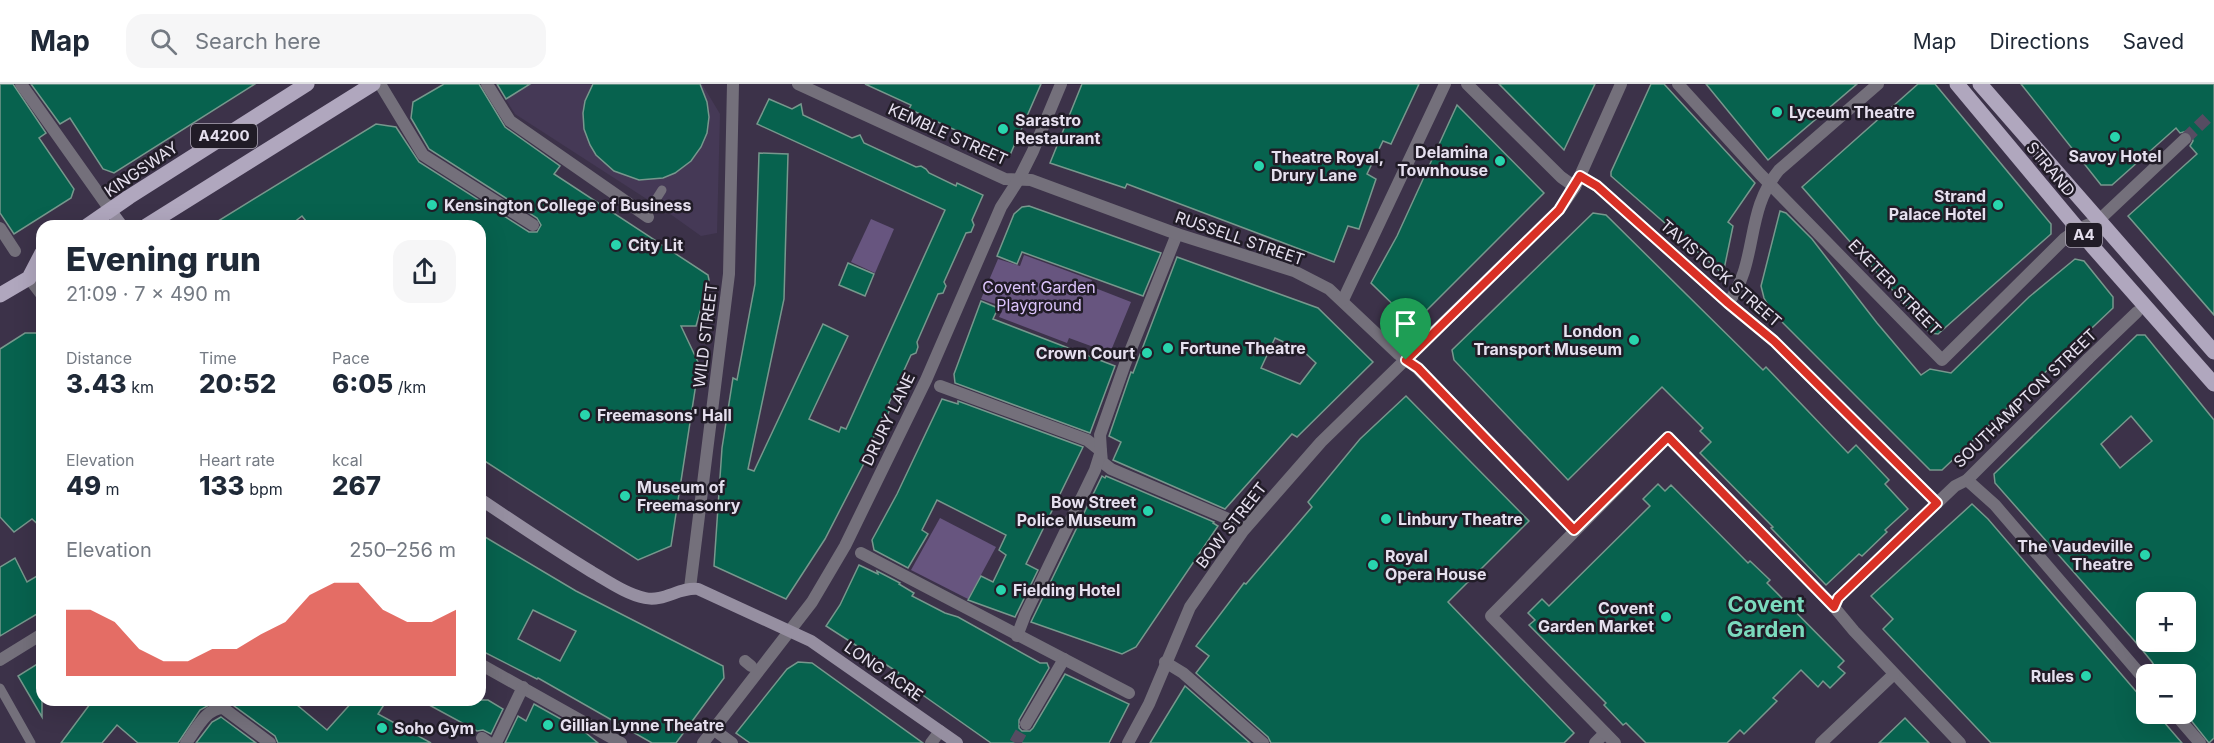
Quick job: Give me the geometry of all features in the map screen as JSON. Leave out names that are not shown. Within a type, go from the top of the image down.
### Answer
[{"type":"main road","name":"KINGSWAY","points":[[97,220],[307,84]]},
{"type":"main road","name":"A4200","points":[[154,220],[373,84]]},
{"type":"main road","name":"STRAND","points":[[1957,84],[2078,229],[2214,384]]},
{"type":"main road","name":"STRAND","points":[[1980,84],[2214,352]]},
{"type":"main road","points":[[111,211],[118,220]]},
{"type":"main road","points":[[0,295],[35,278]]},
{"type":"main road","points":[[486,503],[564,555],[622,589],[644,598],[651,598],[690,588]]},
{"type":"main road","name":"LONG ACRE","points":[[690,588],[698,589],[811,641],[957,743]]},
{"type":"street","points":[[21,84],[111,211]]},
{"type":"street","points":[[380,84],[423,155],[533,225]]},
{"type":"street","points":[[488,84],[510,121],[647,216]]},
{"type":"street","name":"WILD STREET","points":[[690,588],[729,274],[734,84]]},
{"type":"street","name":"DRURY LANE","points":[[703,743],[812,602],[845,546],[926,380],[1001,207],[1033,151],[1060,84]]},
{"type":"street","points":[[1343,300],[1444,84]]},
{"type":"street","name":"TAVISTOCK STREET","points":[[1467,84],[1560,177],[1597,186],[1774,341],[1937,503]]},
{"type":"street","name":"BOW STREET","points":[[1128,743],[1149,704],[1190,607],[1243,531],[1321,442],[1559,210],[1578,182],[1622,84]]},
{"type":"street","name":"EXETER STREET","points":[[1678,84],[1769,182],[1942,360],[2064,239],[2078,229],[2099,220]]},
{"type":"street","points":[[1728,303],[1736,292],[1744,273],[1760,199],[1769,182],[1779,170],[1878,84]]},
{"type":"street","name":"KEMBLE STREET","points":[[802,85],[1000,177],[1019,179]]},
{"type":"street","points":[[2099,220],[2185,139]]},
{"type":"street","name":"RUSSELL STREET","points":[[1019,179],[1031,180],[1177,234],[1294,271],[1329,289],[1406,360],[1418,368],[1574,530]]},
{"type":"street","points":[[0,228],[15,251]]},
{"type":"street","points":[[1177,234],[1125,364],[1100,435],[1102,462],[1111,469],[1232,522]]},
{"type":"street","name":"SOUTHAMPTON STREET","points":[[1834,607],[1838,598],[1955,486],[1967,480],[2137,312]]},
{"type":"street","points":[[940,386],[1087,440],[1101,451]]},
{"type":"street","points":[[1615,743],[1491,616],[1668,437],[1834,607],[1846,623],[1960,743]]},
{"type":"street","points":[[1017,636],[1095,470],[1101,451]]},
{"type":"street","points":[[1967,480],[1995,504],[2136,669]]},
{"type":"street","points":[[861,553],[1129,693]]},
{"type":"street","points":[[0,660],[36,638]]},
{"type":"street","points":[[1026,724],[1064,659]]},
{"type":"street","points":[[1165,662],[1183,674],[1263,743]]},
{"type":"street","points":[[486,667],[621,743]]},
{"type":"street","points":[[1821,743],[1894,674]]},
{"type":"street","points":[[496,743],[523,687]]},
{"type":"street","points":[[186,743],[209,713],[218,706]]},
{"type":"street","points":[[223,706],[270,743]]},
{"type":"street","points":[[2184,724],[2200,743]]},
{"type":"street","points":[[713,729],[732,743]]},
{"type":"street","points":[[931,743],[940,730]]},
{"type":"street","points":[[1595,743],[1605,733]]},
{"type":"lane","points":[[647,216],[662,190]]},
{"type":"lane","points":[[0,688],[31,743]]},
{"type":"shaded area","points":[[496,84],[702,84],[720,114],[717,233],[701,236],[515,114]]},
{"type":"green space","points":[[871,219],[894,229],[875,273],[851,262]]},
{"type":"green space","name":"Covent Garden Playground","points":[[1024,255],[1092,280],[1090,286],[1131,302],[1110,353],[1069,338],[1067,343],[999,317],[1004,307],[981,299],[998,259],[1020,266]]},
{"type":"green space","points":[[940,518],[996,547],[968,599],[911,570]]},
{"type":"building","points":[[0,84],[13,84],[46,133],[39,138],[74,189],[71,198],[14,234],[0,213]]},
{"type":"building","points":[[31,84],[255,84],[114,173],[103,169],[70,118],[60,124]]},
{"type":"building","points":[[444,84],[479,84],[505,127],[560,166],[554,174],[708,275],[709,280],[696,326],[681,326],[699,364],[671,546],[638,560],[486,462],[486,220],[305,220],[302,216],[297,220],[220,220],[376,124],[396,127],[419,162],[529,232],[537,232],[541,225],[537,218],[429,149],[411,118],[413,102]]},
{"type":"building","points":[[497,84],[530,84],[506,99]]},
{"type":"building","points":[[593,84],[700,84],[707,102],[709,117],[707,133],[701,147],[691,161],[675,173],[663,178],[639,180],[614,171],[596,155],[584,129],[585,101]]},
{"type":"building","points":[[865,84],[1041,84],[1010,155],[909,109],[911,105]]},
{"type":"building","name":"Theatre Royal, Drury Lane","points":[[1082,84],[1419,84],[1391,144],[1383,141],[1367,174],[1376,179],[1359,229],[1348,226],[1334,262],[1127,184],[1125,188],[1050,163]]},
{"type":"building","points":[[1499,84],[1595,84],[1564,150]]},
{"type":"building","points":[[1651,84],[1664,84],[1755,183],[1728,222],[1733,226],[1723,274],[1611,176]]},
{"type":"building","name":"Lyceum Theatre","points":[[1706,84],[1857,84],[1768,160]]},
{"type":"building","name":"Strand Palace Hotel","points":[[1918,84],[1935,84],[2051,224],[2051,234],[1938,334],[1930,333],[1802,187]]},
{"type":"building","points":[[2021,84],[2214,84],[2214,315],[2128,216],[2197,154],[2190,146],[2193,141],[2191,134],[2187,131],[2180,133],[2176,128],[2112,185],[2101,185]]},
{"type":"building","points":[[769,99],[792,109],[801,104],[803,115],[852,138],[860,135],[864,143],[916,167],[921,166],[929,173],[956,186],[957,183],[983,195],[972,220],[974,225],[971,232],[966,233],[944,282],[946,286],[943,293],[938,294],[917,342],[916,353],[911,355],[889,403],[891,407],[888,414],[883,416],[872,441],[875,442],[825,539],[786,599],[714,566],[722,448],[733,378],[737,380],[755,284],[759,153],[788,154],[784,299],[748,469],[754,471],[823,324],[848,336],[809,419],[839,432],[841,427],[846,429],[945,210],[757,124]]},
{"type":"building","points":[[1457,105],[1544,193],[1413,324],[1371,283],[1397,236]]},
{"type":"building","points":[[1029,206],[1161,253],[1143,296],[1022,252],[1017,264],[997,256],[1014,214],[1022,207]]},
{"type":"building","points":[[1780,211],[1786,213],[1812,239],[1877,323],[1921,375],[1930,369],[1951,373],[2029,297],[2075,259],[2084,261],[2113,297],[2113,308],[1942,470],[1930,470],[1772,312],[1764,298],[1761,286]]},
{"type":"building","points":[[1593,213],[1606,215],[1763,370],[1766,367],[1848,453],[1856,445],[1889,480],[1885,484],[1908,509],[1862,556],[1859,554],[1826,585],[1700,453],[1711,442],[1700,431],[1703,428],[1662,387],[1568,480],[1454,360],[1452,350]]},
{"type":"building","points":[[1177,257],[1318,308],[1373,362],[1297,437],[1292,434],[1225,509],[1113,460],[1121,442],[1109,436],[1131,372],[1133,373]],"holes":[[[1275,338],[1303,351],[1316,363],[1300,384],[1261,368]]]},
{"type":"building","points":[[848,263],[874,274],[865,296],[839,285]]},
{"type":"building","points":[[981,301],[998,308],[993,319],[1115,366],[1090,433],[955,383],[954,374]]},
{"type":"building","points":[[25,333],[36,333],[36,523],[32,519],[14,532],[0,517],[0,349]]},
{"type":"building","points":[[2137,335],[2145,335],[2214,420],[2214,738],[2209,743],[2194,724],[2196,724],[2196,664],[2153,664],[2144,652],[2196,652],[2196,592],[2136,592],[2136,643],[1995,483],[1994,474]],"holes":[[[2131,416],[2152,441],[2120,468],[2101,444]]]},
{"type":"building","name":"Royal Opera House","points":[[1406,396],[1529,521],[1448,602],[1574,733],[1564,743],[1271,743],[1268,737],[1196,673],[1209,656],[1196,646],[1244,583],[1246,584],[1312,507],[1308,502],[1360,439]]},
{"type":"building","points":[[942,399],[958,404],[958,401],[1083,447],[1026,564],[1038,570],[1015,617],[968,600],[981,576],[993,582],[1006,555],[999,550],[1006,535],[937,500],[922,530],[928,534],[908,568],[874,550],[872,540],[897,494]]},
{"type":"building","points":[[1102,476],[1214,522],[1218,526],[1136,647],[1122,654],[1031,622]]},
{"type":"building","name":"Covent Garden Market","points":[[1658,484],[1665,491],[1671,485],[1748,563],[1750,561],[1770,580],[1767,583],[1844,661],[1838,667],[1845,673],[1830,688],[1823,681],[1818,687],[1801,670],[1773,698],[1777,701],[1744,734],[1740,730],[1727,743],[1646,743],[1626,723],[1623,725],[1604,705],[1606,703],[1529,625],[1535,620],[1528,613],[1542,599],[1549,606],[1650,506],[1643,499]]},
{"type":"building","points":[[1972,504],[1988,519],[2136,691],[2136,724],[2166,724],[2182,743],[1991,743],[1883,629],[1893,619],[1871,596]]},
{"type":"building","points":[[486,538],[576,591],[723,666],[724,678],[676,743],[652,743],[486,653]],"holes":[[[533,610],[576,631],[560,661],[518,639]]]},
{"type":"building","points":[[15,558],[27,582],[36,577],[36,615],[0,636],[0,567]]},
{"type":"building","points":[[859,565],[900,583],[914,593],[912,596],[958,617],[1040,663],[1047,663],[1049,668],[1019,720],[1019,728],[1022,731],[1030,731],[1033,728],[1065,674],[1129,704],[1109,743],[991,743],[890,672],[899,673],[826,626],[840,605]]},
{"type":"building","points":[[798,662],[812,663],[923,743],[750,743],[736,733],[787,669]]},
{"type":"building","points":[[36,665],[36,706],[42,706],[42,717],[18,676]]},
{"type":"building","points":[[1185,686],[1250,743],[1150,743]]},
{"type":"building","points":[[486,700],[488,700],[503,709],[491,734],[483,730],[477,731],[431,706],[486,706]]},
{"type":"building","name":"Gillian Lynne Theatre","points":[[534,704],[586,733],[598,743],[505,743],[518,716],[526,721]]},
{"type":"building","points":[[89,706],[207,706],[200,710],[178,743],[138,743],[117,725],[102,743],[61,743]]},
{"type":"building","points":[[234,706],[298,706],[327,730],[349,706],[383,706],[378,714],[431,743],[278,743],[275,736]]},
{"type":"building","points":[[221,717],[256,743],[196,743],[212,722]]},
{"type":"building","points":[[1905,718],[1929,743],[1879,743]]},
{"type":"tunnel","points":[[2185,139],[2207,118]]},
{"type":"tunnel","points":[[1015,743],[1026,724]]},
{"type":"place","name":"Lyceum Theatre","points":[[1777,112]]},
{"type":"place","name":"Sarastro Restaurant","points":[[1003,129]]},
{"type":"place","name":"Savoy Hotel","points":[[2115,137]]},
{"type":"place","name":"Delamina Townhouse","points":[[1500,161]]},
{"type":"place","name":"Theatre Royal, Drury Lane","points":[[1259,166]]},
{"type":"place","name":"Kensington College of Business","points":[[432,205]]},
{"type":"place","name":"Strand Palace Hotel","points":[[1998,205]]},
{"type":"place","name":"City Lit","points":[[616,245]]},
{"type":"place","name":"London Transport Museum","points":[[1634,340]]},
{"type":"place","name":"Fortune Theatre","points":[[1168,348]]},
{"type":"place","name":"Crown Court","points":[[1147,353]]},
{"type":"place","name":"Freemasons' Hall","points":[[585,415]]},
{"type":"place","name":"Museum of Freemasonry","points":[[625,496]]},
{"type":"place","name":"Bow Street Police Museum","points":[[1148,511]]},
{"type":"place","name":"Linbury Theatre","points":[[1386,519]]},
{"type":"place","name":"The Vaudeville Theatre","points":[[2145,555]]},
{"type":"place","name":"Royal Opera House","points":[[1373,565]]},
{"type":"place","name":"Fielding Hotel","points":[[1001,590]]},
{"type":"place","name":"Covent Garden Market","points":[[1666,617]]},
{"type":"place","name":"Rules","points":[[2086,676]]},
{"type":"place","name":"Gillian Lynne Theatre","points":[[548,725]]},
{"type":"place","name":"Soho Gym","points":[[382,728]]},
{"type":"district","name":"Covent Garden","points":[[1766,616]]},
{"type":"route","points":[[1580,176],[1597,186],[1728,303],[1760,328],[1937,503],[1838,598],[1834,607],[1668,437],[1574,530],[1418,368],[1406,360],[1559,210],[1580,176]]}]
